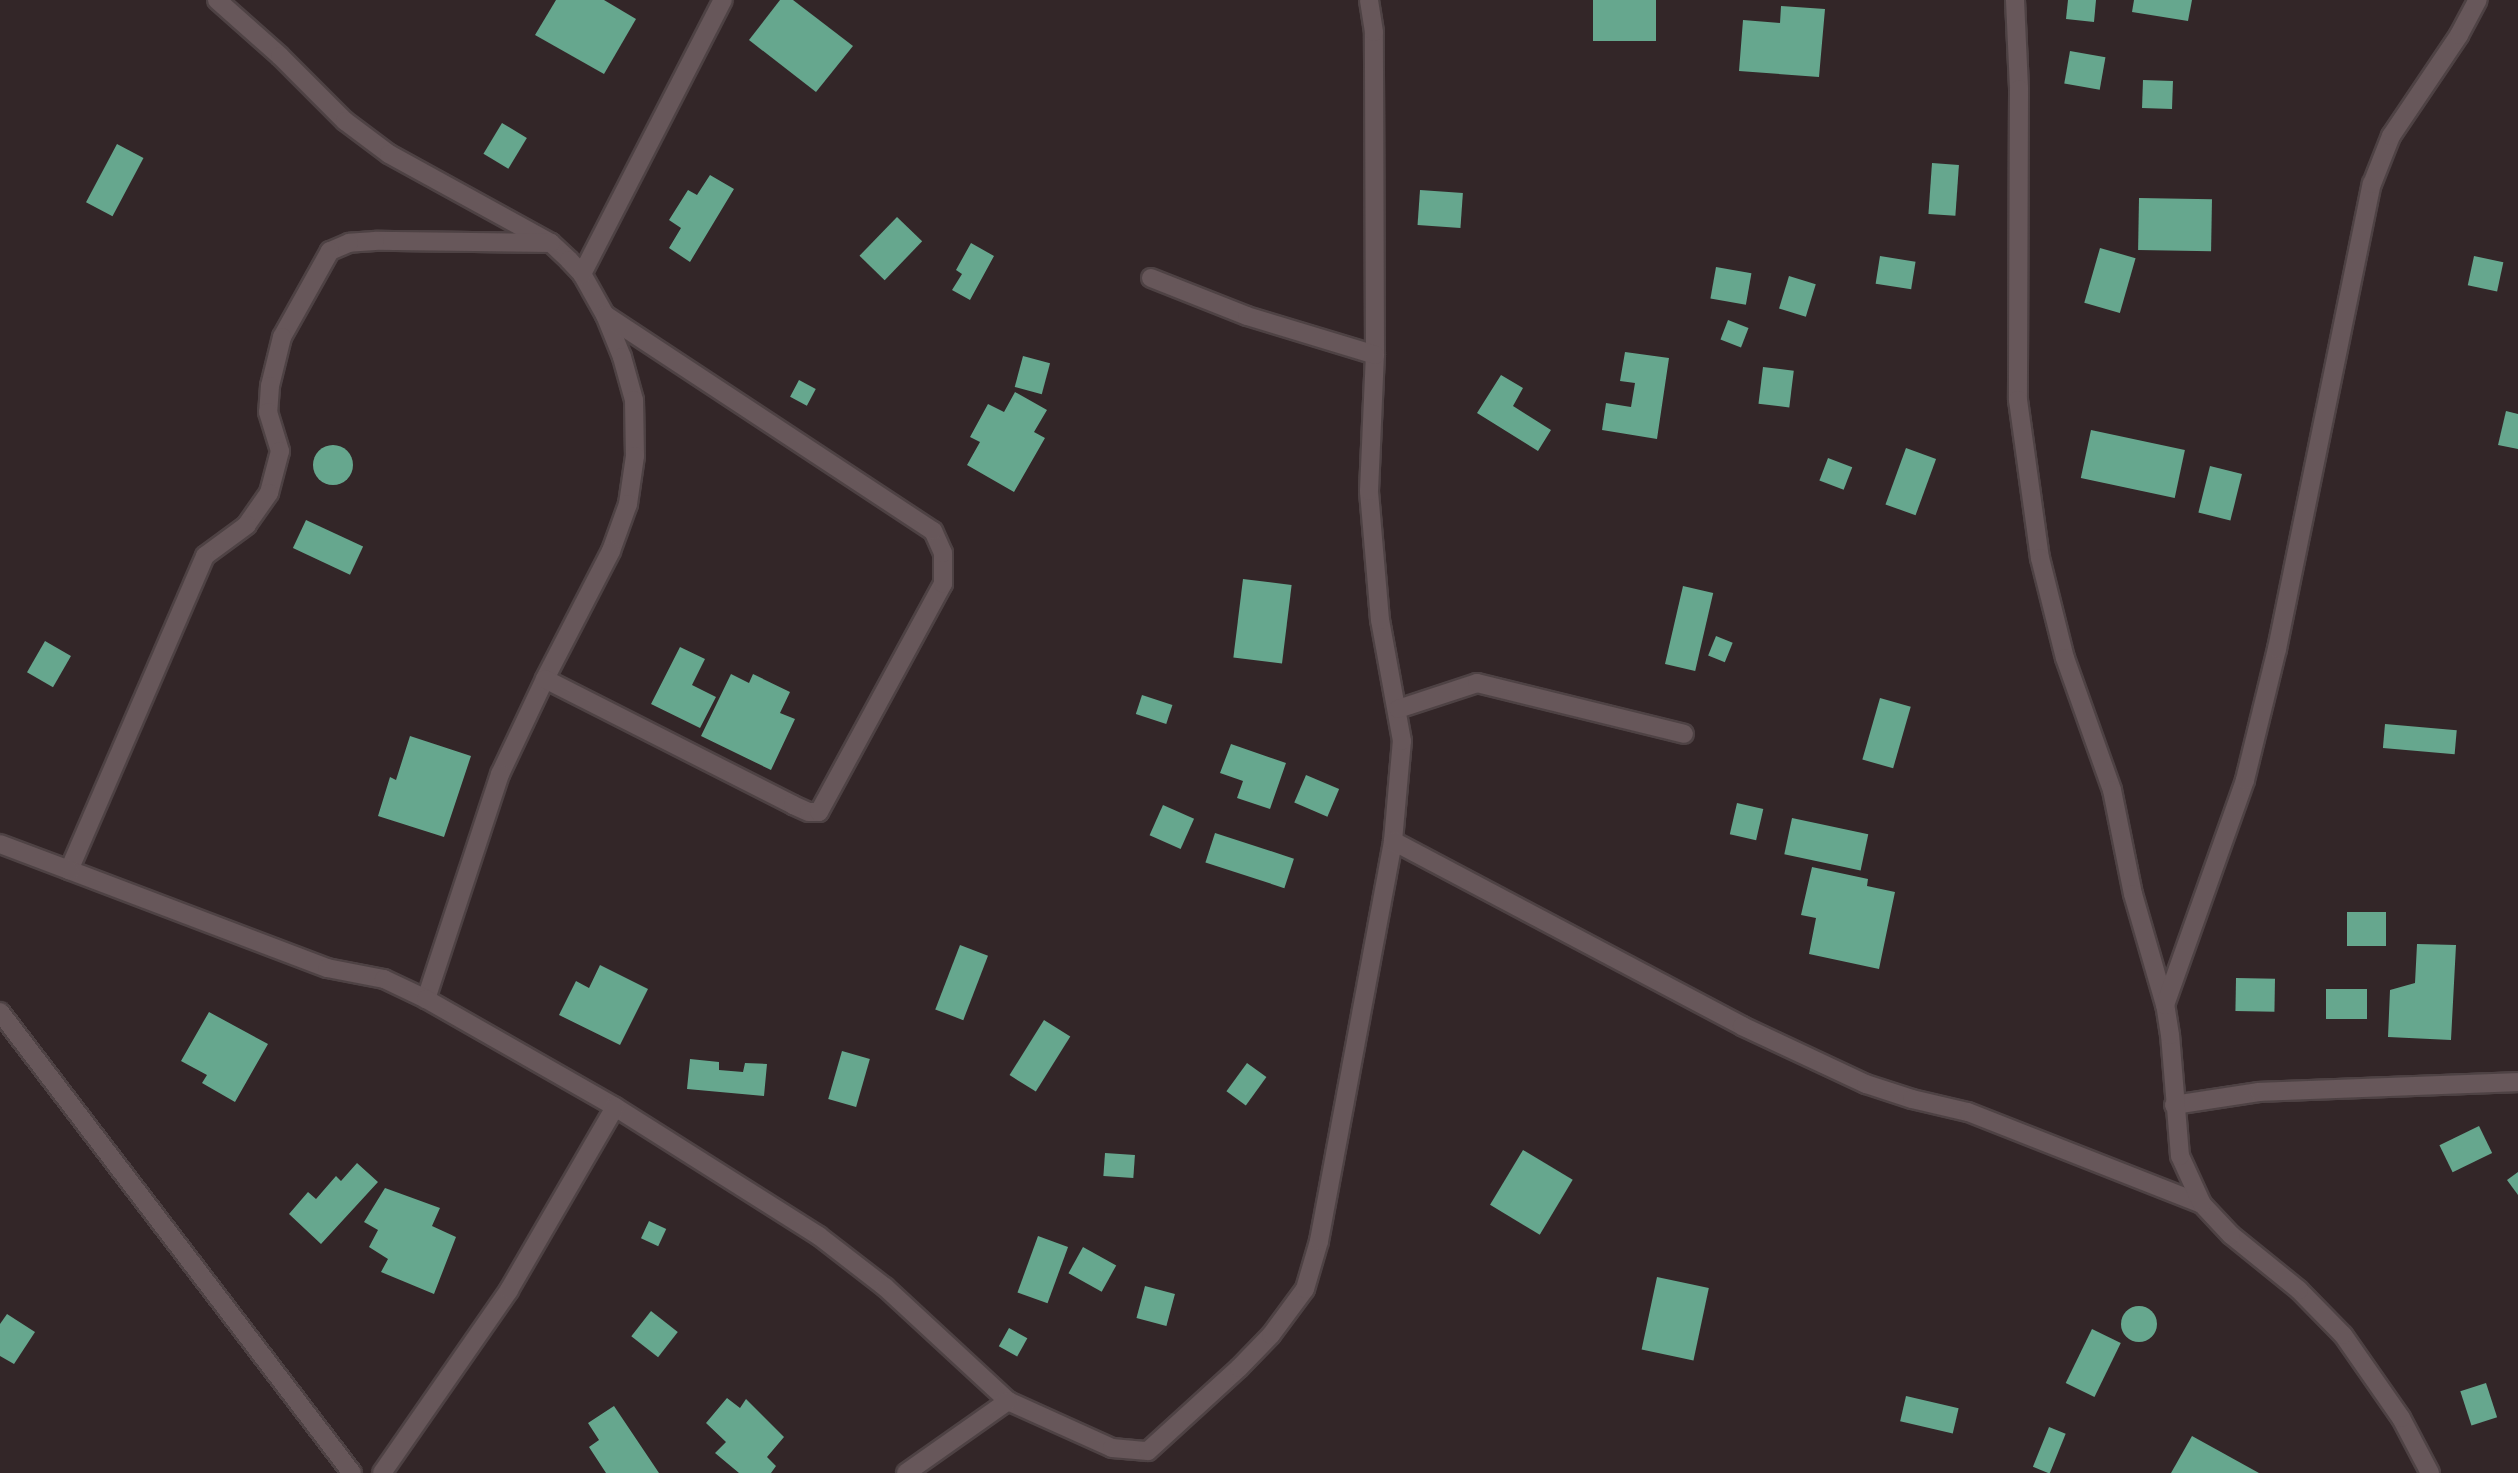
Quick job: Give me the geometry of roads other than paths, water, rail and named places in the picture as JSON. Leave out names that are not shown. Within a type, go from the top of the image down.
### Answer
[{"type":"street","points":[[217,0],[280,56],[345,121],[388,153],[551,243],[582,274],[605,315],[622,357],[634,400],[635,456],[628,504],[611,551],[500,774],[426,999]]},
{"type":"street","points":[[582,274],[723,0]]},
{"type":"street","points":[[0,844],[327,968],[384,979],[426,999],[615,1107],[819,1236],[885,1287],[1008,1401],[1112,1448],[1148,1451],[1239,1368],[1291,1311],[1305,1289],[1319,1241],[1393,841],[1402,765],[1398,709],[1380,620],[1369,491],[1375,355],[1374,32],[1369,0]]},
{"type":"street","points":[[2015,0],[2019,89],[2018,400],[2040,558],[2065,657],[2112,790],[2133,894],[2165,1006],[2171,1035],[2174,1105],[2180,1156],[2202,1204],[2231,1235],[2299,1290],[2343,1335],[2401,1418],[2430,1473]]},
{"type":"street","points":[[2165,1006],[2245,780],[2277,649],[2372,184],[2391,136],[2459,35],[2478,0]]},
{"type":"street","points":[[69,870],[205,555],[247,525],[269,493],[280,451],[268,412],[270,386],[282,337],[330,251],[349,243],[375,241],[551,243]]},
{"type":"street","points":[[1151,278],[1247,316],[1375,355]]},
{"type":"street","points":[[545,679],[809,813],[819,812],[825,806],[943,584],[943,553],[933,531],[605,315]]},
{"type":"street","points":[[1398,709],[1478,683],[1684,734]]},
{"type":"street","points":[[1393,841],[1742,1026],[1866,1084],[1912,1099],[1969,1112],[2202,1204]]},
{"type":"street","points":[[0,1012],[352,1473]]},
{"type":"street","points":[[2174,1105],[2259,1092],[2518,1082]]},
{"type":"street","points":[[382,1473],[509,1290],[615,1107]]},
{"type":"street","points":[[906,1473],[1008,1401]]}]
